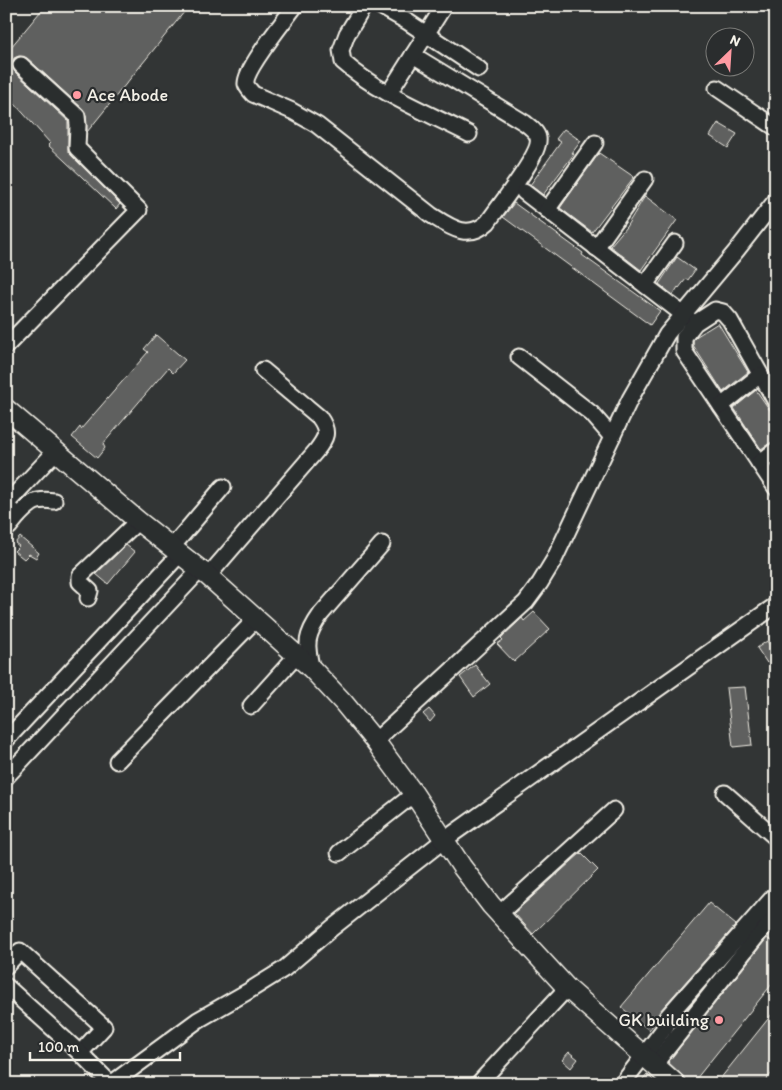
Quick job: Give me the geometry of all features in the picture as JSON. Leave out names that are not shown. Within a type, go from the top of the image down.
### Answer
[{"type":"main road","points":[[8,415],[204,573],[257,618],[312,669],[343,702],[375,741],[414,794],[468,874],[499,914],[566,988],[676,1084]]},
{"type":"street","points":[[295,6],[252,65],[246,84],[248,89],[253,94],[292,111],[317,125],[431,215],[448,226],[461,231],[471,232],[481,228],[488,222],[527,167],[538,147],[539,139],[525,123],[413,55]]},
{"type":"street","points":[[364,6],[341,50],[343,62],[357,75],[469,134]]},
{"type":"street","points":[[380,6],[479,69]]},
{"type":"street","points":[[389,93],[444,6]]},
{"type":"street","points":[[6,346],[139,210],[77,148],[77,116],[21,65]]},
{"type":"street","points":[[717,88],[776,128]]},
{"type":"street","points":[[547,210],[595,143]]},
{"type":"street","points":[[596,248],[646,179]]},
{"type":"street","points":[[524,192],[689,319]]},
{"type":"street","points":[[776,200],[737,250],[689,319],[684,336],[684,351],[776,488]]},
{"type":"street","points":[[645,285],[675,243]]},
{"type":"street","points":[[375,741],[531,596],[540,584],[554,560],[650,362],[667,334],[689,319],[715,310],[723,312],[730,320],[776,402]]},
{"type":"street","points":[[519,358],[592,414],[612,437]]},
{"type":"street","points":[[6,777],[204,573],[310,458],[326,436],[325,425],[319,417],[263,370]]},
{"type":"street","points":[[720,406],[760,375]]},
{"type":"street","points":[[6,492],[52,449]]},
{"type":"street","points":[[52,449],[6,504],[14,522],[30,504],[36,501],[54,501]]},
{"type":"street","points":[[759,463],[776,450]]},
{"type":"street","points":[[6,740],[176,551],[223,487]]},
{"type":"street","points":[[88,598],[90,592],[80,582],[80,576],[138,521]]},
{"type":"street","points":[[312,669],[307,652],[307,640],[312,627],[321,614],[382,544]]},
{"type":"street","points":[[6,986],[80,1053],[111,1084],[198,1020],[284,969],[332,928],[444,840],[776,605]]},
{"type":"street","points":[[117,761],[257,618]]},
{"type":"street","points":[[251,706],[297,655]]},
{"type":"street","points":[[726,793],[776,838]]},
{"type":"street","points":[[339,852],[414,794]]},
{"type":"street","points":[[499,914],[614,810]]},
{"type":"street","points":[[649,1060],[668,1021],[666,1017],[774,895]]},
{"type":"street","points":[[622,1084],[649,1060],[776,912]]},
{"type":"street","points":[[6,966],[20,951],[104,1027],[80,1053]]},
{"type":"street","points":[[478,1084],[566,988]]},
{"type":"building","name":"Ace Abode","points":[[45,6],[189,6],[87,132],[86,115],[83,109],[27,58],[19,56],[14,58],[12,63],[15,72],[68,121],[68,152],[120,204],[116,209],[48,145],[50,143],[6,94],[6,53]]},
{"type":"building","points":[[718,123],[737,134],[728,148],[710,136]]},
{"type":"building","points":[[564,129],[581,141],[572,153],[574,154],[543,195],[530,185],[561,142],[556,139]]},
{"type":"building","points":[[599,153],[634,177],[592,232],[560,208]]},
{"type":"building","points":[[645,196],[677,220],[641,270],[610,246],[626,227]]},
{"type":"building","points":[[514,203],[660,311],[650,325],[503,217]]},
{"type":"building","points":[[677,257],[695,270],[688,280],[686,279],[678,287],[673,295],[659,284]]},
{"type":"building","points":[[718,323],[748,372],[723,392],[693,345],[693,340],[697,336]]},
{"type":"building","points":[[156,335],[185,360],[173,373],[168,368],[103,444],[105,448],[97,458],[72,437],[148,352],[144,349]]},
{"type":"building","points":[[756,390],[776,419],[776,441],[761,449],[734,408]]},
{"type":"building","points":[[20,537],[39,553],[36,558],[29,554],[24,559],[14,551],[19,546],[15,543]]},
{"type":"building","points":[[126,545],[135,552],[108,584],[96,574]]},
{"type":"building","points":[[534,612],[550,629],[514,662],[497,644],[503,640],[501,638],[522,618],[524,621]]},
{"type":"building","points":[[767,641],[771,647],[776,643],[776,657],[767,663],[757,648]]},
{"type":"building","points":[[475,665],[490,684],[474,697],[460,677]]},
{"type":"building","points":[[745,687],[752,745],[733,747],[726,688]]},
{"type":"building","points":[[429,709],[435,716],[430,722],[423,714]]},
{"type":"building","points":[[581,853],[598,870],[533,934],[514,913]]},
{"type":"building","name":"GK building","points":[[709,903],[736,925],[660,1011],[658,1019],[649,1030],[621,1007]]},
{"type":"building","name":"GK building","points":[[767,938],[776,944],[776,979],[692,1084],[689,1084],[668,1062]]},
{"type":"building","name":"GK building","points":[[776,1009],[776,1068],[763,1084],[716,1084]]},
{"type":"building","points":[[569,1052],[578,1059],[571,1068],[562,1060]]},
{"type":"building","points":[[647,1074],[657,1084],[639,1084]]},
{"type":"place","name":"Ace Abode","points":[[77,95]]},
{"type":"place","name":"GK building","points":[[719,1020]]}]
